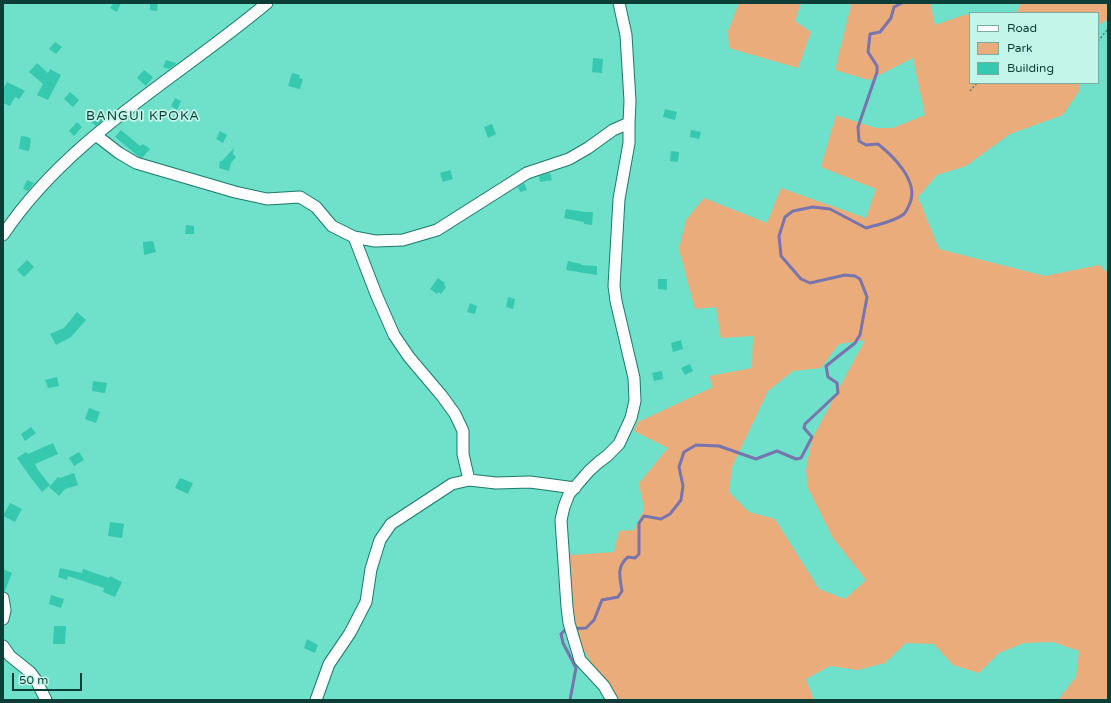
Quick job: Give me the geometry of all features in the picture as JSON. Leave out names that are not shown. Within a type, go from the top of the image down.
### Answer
[{"type":"street","points":[[3,236],[14,219],[44,184],[97,136],[144,98],[235,30],[267,3]]},
{"type":"street","points":[[612,700],[604,686],[580,660],[567,607],[561,520],[564,506],[569,494],[589,471],[619,444],[631,418],[635,401],[634,378],[616,301],[614,286],[619,199],[629,144],[630,123],[626,35],[619,3]]},
{"type":"street","points":[[97,136],[119,153],[136,163],[235,192],[268,199],[300,197],[316,207],[332,226],[354,237],[375,241],[403,240],[437,230],[527,173],[569,159],[588,148],[613,130],[630,123]]},
{"type":"street","points":[[354,237],[394,335],[409,357],[455,414],[463,431],[463,454],[469,480]]},
{"type":"street","points":[[316,700],[330,664],[350,633],[366,602],[370,569],[380,540],[391,524],[452,484],[469,480],[496,483],[530,482],[575,488]]},
{"type":"street","points":[[3,598],[5,610],[3,619]]},
{"type":"street","points":[[3,646],[10,656],[30,672],[36,680],[46,700]]},
{"type":"path","points":[[1099,40],[1108,29]]},
{"type":"path","points":[[970,91],[976,84]]},
{"type":"green space","points":[[739,3],[801,3],[795,21],[811,32],[798,68],[729,48],[728,31]]},
{"type":"green space","points":[[845,3],[930,3],[935,25],[967,14],[969,15],[969,84],[1079,84],[1079,91],[1063,115],[1010,134],[966,166],[937,175],[918,197],[939,249],[1045,276],[1099,265],[1108,273],[1108,700],[1058,700],[1076,677],[1079,651],[1053,642],[1024,643],[999,653],[979,673],[953,665],[934,644],[906,643],[885,663],[858,670],[830,666],[806,679],[814,700],[618,700],[616,694],[594,667],[561,611],[558,556],[614,552],[619,531],[634,530],[644,509],[639,483],[668,448],[634,431],[638,422],[713,387],[709,376],[752,368],[753,336],[721,338],[716,307],[695,309],[679,249],[686,220],[704,198],[767,223],[781,188],[866,218],[876,189],[821,167],[836,115],[876,128],[893,128],[925,115],[913,58],[869,80],[835,70],[851,5]],"holes":[[[865,340],[812,439],[806,470],[808,488],[833,538],[866,580],[845,599],[819,589],[775,519],[749,512],[729,492],[732,467],[768,391],[793,371],[821,368],[839,344]]]},
{"type":"green space","points":[[1021,3],[1108,3],[1108,20],[1099,24],[1099,12],[1016,12]]},
{"type":"building","points":[[113,3],[121,3],[117,12],[110,8]]},
{"type":"building","points":[[150,3],[158,3],[157,11],[150,10]]},
{"type":"building","points":[[55,42],[62,47],[56,54],[49,49]]},
{"type":"building","points":[[593,58],[603,59],[602,73],[592,72]]},
{"type":"building","points":[[166,60],[176,63],[169,69],[163,67]]},
{"type":"building","points":[[37,63],[48,73],[50,69],[61,75],[48,100],[37,95],[43,84],[29,72]]},
{"type":"building","points":[[144,70],[153,77],[146,86],[137,78]]},
{"type":"building","points":[[292,73],[300,75],[299,78],[303,79],[300,89],[288,86]]},
{"type":"building","points":[[7,82],[25,91],[19,99],[15,97],[10,106],[3,103],[3,89]]},
{"type":"building","points":[[70,92],[79,100],[73,107],[64,99]]},
{"type":"building","points":[[175,98],[181,101],[177,110],[171,106]]},
{"type":"building","points":[[665,109],[677,112],[675,120],[663,117]]},
{"type":"building","points":[[95,113],[103,120],[96,126],[89,120]]},
{"type":"building","points":[[77,122],[82,127],[74,136],[69,131]]},
{"type":"building","points":[[492,124],[496,134],[488,138],[484,127]]},
{"type":"building","points":[[121,130],[140,146],[143,144],[150,149],[142,158],[115,137]]},
{"type":"building","points":[[691,130],[701,132],[699,139],[690,137]]},
{"type":"building","points":[[220,131],[227,135],[223,143],[216,139]]},
{"type":"building","points":[[21,136],[31,139],[29,151],[19,149]]},
{"type":"building","points":[[234,148],[233,154],[236,157],[231,163],[229,171],[219,168],[220,161],[222,161]]},
{"type":"building","points":[[671,151],[679,152],[678,162],[670,161]]},
{"type":"building","points":[[450,170],[453,179],[443,182],[440,173]]},
{"type":"building","points":[[550,173],[552,180],[540,182],[539,176]]},
{"type":"building","points":[[27,180],[34,183],[28,191],[23,189]]},
{"type":"building","points":[[524,183],[527,190],[520,192],[518,187]]},
{"type":"building","points":[[566,209],[593,212],[592,225],[564,218]]},
{"type":"building","points":[[186,225],[194,226],[194,234],[185,234]]},
{"type":"building","points":[[153,241],[156,252],[144,255],[143,242]]},
{"type":"building","points":[[27,260],[34,267],[24,277],[17,270]]},
{"type":"building","points":[[568,261],[581,265],[597,266],[597,275],[566,270]]},
{"type":"building","points":[[438,278],[445,283],[444,285],[446,287],[441,294],[438,292],[437,294],[430,289]]},
{"type":"building","points":[[658,279],[667,279],[667,290],[658,289]]},
{"type":"building","points":[[508,297],[515,299],[513,309],[506,307]]},
{"type":"building","points":[[470,303],[477,306],[475,314],[467,312]]},
{"type":"building","points":[[77,312],[86,320],[71,337],[56,345],[50,334],[64,328]]},
{"type":"building","points":[[681,340],[683,349],[673,352],[671,343]]},
{"type":"building","points":[[690,364],[693,371],[685,375],[681,368]]},
{"type":"building","points":[[662,371],[663,379],[654,381],[652,373]]},
{"type":"building","points":[[57,377],[59,386],[48,388],[45,380]]},
{"type":"building","points":[[93,381],[107,383],[105,393],[92,391]]},
{"type":"building","points":[[89,408],[100,412],[96,423],[85,419]]},
{"type":"building","points":[[31,427],[36,433],[25,441],[21,434]]},
{"type":"building","points":[[53,443],[58,454],[35,464],[50,485],[42,492],[17,458],[26,452],[28,454]]},
{"type":"building","points":[[79,452],[84,460],[74,466],[69,458]]},
{"type":"building","points":[[74,473],[78,485],[65,489],[59,496],[49,487],[58,477],[60,478]]},
{"type":"building","points":[[180,478],[193,483],[188,494],[175,488]]},
{"type":"building","points":[[10,503],[22,509],[15,522],[3,516]]},
{"type":"building","points":[[110,522],[124,524],[122,538],[108,536]]},
{"type":"building","points":[[60,568],[82,573],[83,569],[109,578],[110,576],[122,582],[115,597],[103,592],[104,588],[68,576],[67,580],[58,577]]},
{"type":"building","points":[[3,569],[12,573],[5,591],[3,591]]},
{"type":"building","points":[[51,595],[64,599],[61,608],[49,604]]},
{"type":"building","points":[[54,626],[66,626],[65,644],[53,644]]},
{"type":"building","points":[[307,639],[318,645],[315,653],[304,648]]},
{"type":"waterway","points":[[570,700],[576,668],[563,643],[561,634],[566,629],[586,628],[594,620],[602,600],[618,597],[622,591],[620,568],[628,557],[635,558],[639,554],[639,523],[644,516],[661,519],[670,514],[681,500],[683,486],[679,467],[684,452],[696,445],[719,446],[756,459],[777,451],[796,459],[801,458],[812,437],[804,428],[805,424],[838,393],[837,383],[828,377],[826,366],[855,343],[860,335],[867,297],[860,279],[855,276],[845,275],[810,283],[801,279],[781,256],[779,236],[785,217],[793,211],[813,207],[830,209],[866,228],[896,219],[907,210],[912,195],[908,178],[891,155],[878,144],[866,145],[859,141],[858,127],[877,72],[877,66],[868,52],[870,34],[880,32],[891,18],[894,7],[902,3]]},
{"type":"district","name":"BANGUI KPOKA","points":[[143,117]]}]
